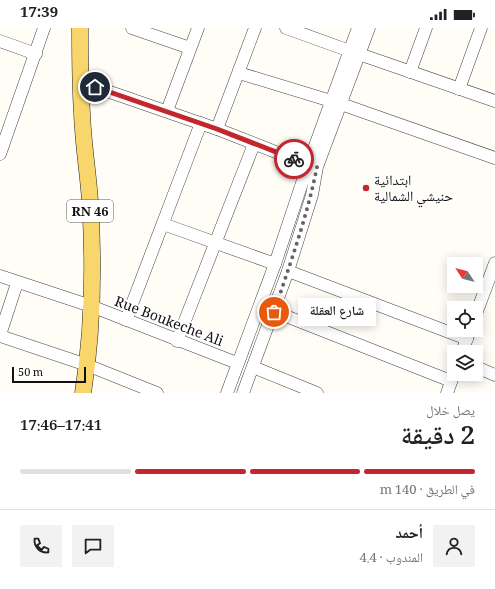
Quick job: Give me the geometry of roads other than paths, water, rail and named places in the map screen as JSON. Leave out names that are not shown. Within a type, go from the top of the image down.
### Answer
[{"type":"main road","name":"RN 46","points":[[80,28],[82,113],[90,202],[91,262],[91,306],[87,365],[82,393]]},
{"type":"street","points":[[0,153],[44,28]]},
{"type":"street","points":[[132,28],[190,48]]},
{"type":"street","points":[[167,111],[198,28]]},
{"type":"street","points":[[217,129],[255,28]]},
{"type":"street","points":[[286,28],[495,101]]},
{"type":"street","points":[[355,52],[358,28]]},
{"type":"street","points":[[227,393],[355,52],[369,28]]},
{"type":"street","points":[[410,72],[426,28]]},
{"type":"street","points":[[459,89],[482,28]]},
{"type":"street","points":[[0,41],[36,54]]},
{"type":"street","points":[[239,72],[337,102],[495,158]]},
{"type":"street","points":[[81,82],[217,129],[313,166]]},
{"type":"street","points":[[126,320],[201,124]]},
{"type":"street","points":[[177,340],[254,144]]},
{"type":"street","points":[[243,393],[274,312],[312,195],[313,166]]},
{"type":"street","points":[[163,224],[275,264]]},
{"type":"street","points":[[481,301],[495,263]]},
{"type":"street","points":[[288,270],[447,327]]},
{"type":"street","name":"Rue Boukeche Ali","points":[[0,276],[17,283],[91,306],[237,363]]},
{"type":"street","points":[[17,283],[0,336],[87,365],[157,393]]},
{"type":"street","points":[[274,312],[447,376]]},
{"type":"street","points":[[253,367],[318,393]]},
{"type":"street","points":[[483,371],[495,375]]},
{"type":"street","points":[[447,393],[452,381]]},
{"type":"place","name":"ابتدائية حنيشي الشمالية","points":[[366,188]]},
{"type":"place","name":"شارع العقلة","points":[[274,312]]}]
